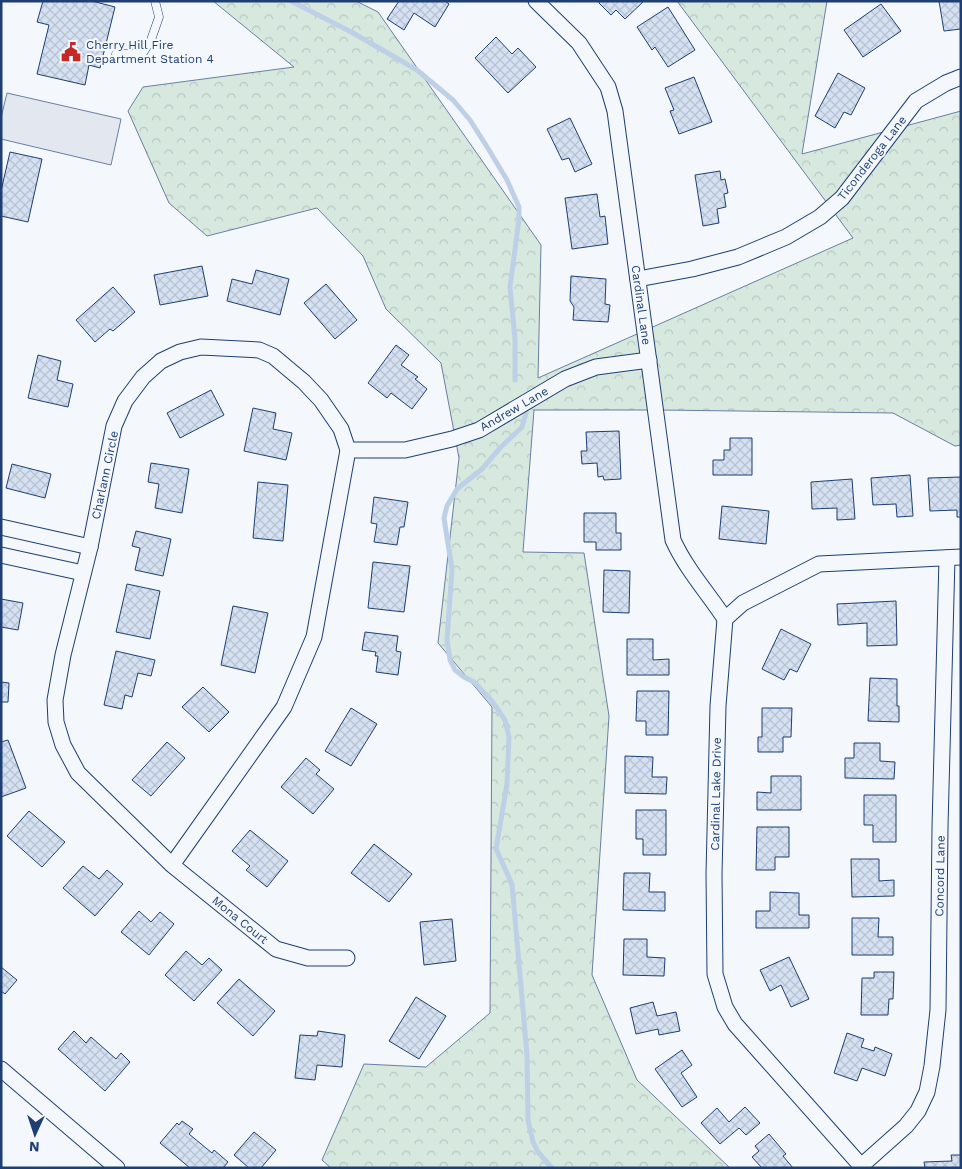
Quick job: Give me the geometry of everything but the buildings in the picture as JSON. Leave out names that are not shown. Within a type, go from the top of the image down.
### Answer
[{"type":"street","name":"Cardinal Lane","points":[[536,1],[579,43],[608,87],[615,111],[673,540],[682,560],[725,619]]},
{"type":"street","name":"Ticonderoga Lane","points":[[638,279],[692,269],[738,257],[786,237],[820,217],[842,198],[916,101],[946,83],[961,77]]},
{"type":"street","name":"Charlann Circle","points":[[172,866],[78,773],[62,745],[56,722],[55,700],[63,655],[90,547],[114,426],[125,400],[149,372],[162,361],[180,352],[201,347],[259,350],[273,356],[304,382],[321,400],[341,429],[348,450]]},
{"type":"street","name":"Andrew Lane","points":[[348,450],[405,450],[452,439],[479,430],[565,379],[596,367],[649,360]]},
{"type":"street","points":[[172,866],[284,707],[314,637],[348,450]]},
{"type":"street","points":[[1,527],[90,547]]},
{"type":"street","points":[[1,555],[83,573]]},
{"type":"street","points":[[725,619],[743,603],[819,564],[954,558]]},
{"type":"street","name":"Concord Lane","points":[[862,1167],[906,1126],[918,1111],[927,1092],[932,1066],[938,1010],[940,827],[954,558]]},
{"type":"street","name":"Cardinal Lake Drive","points":[[725,619],[718,706],[714,874],[715,974],[725,1007],[735,1024],[862,1167]]},
{"type":"street","name":"Mona Court","points":[[172,866],[276,949],[308,958],[347,958]]},
{"type":"street","points":[[1,1069],[117,1168]]},
{"type":"lane","points":[[116,54],[143,53],[151,40],[159,17],[155,1]]},
{"type":"green space","points":[[213,1],[356,1],[378,12],[541,245],[538,378],[853,238],[677,1],[827,1],[802,154],[961,111],[961,445],[955,446],[893,413],[534,410],[523,552],[584,553],[609,716],[592,975],[637,1080],[730,1168],[331,1168],[322,1160],[364,1064],[426,1067],[490,1013],[492,707],[438,643],[459,458],[441,363],[386,309],[363,256],[317,208],[207,236],[169,203],[128,111],[143,87],[294,67]]},
{"type":"shaded area","points":[[7,93],[121,119],[111,165],[1,139],[1,118]]},
{"type":"waterway","points":[[291,1],[353,33],[417,70],[453,100],[470,120],[507,180],[519,207],[510,287],[515,339],[515,380]]},
{"type":"waterway","points":[[526,413],[522,427],[482,469],[457,489],[447,506],[444,518],[452,569],[447,640],[450,660],[455,670],[474,682],[492,701],[505,720],[509,737],[507,784],[496,849],[512,884],[527,1055],[528,1120],[533,1142],[538,1152],[552,1168]]},
{"type":"place","name":"Cherry Hill Fire Department Station 4","points":[[71,52]]}]
